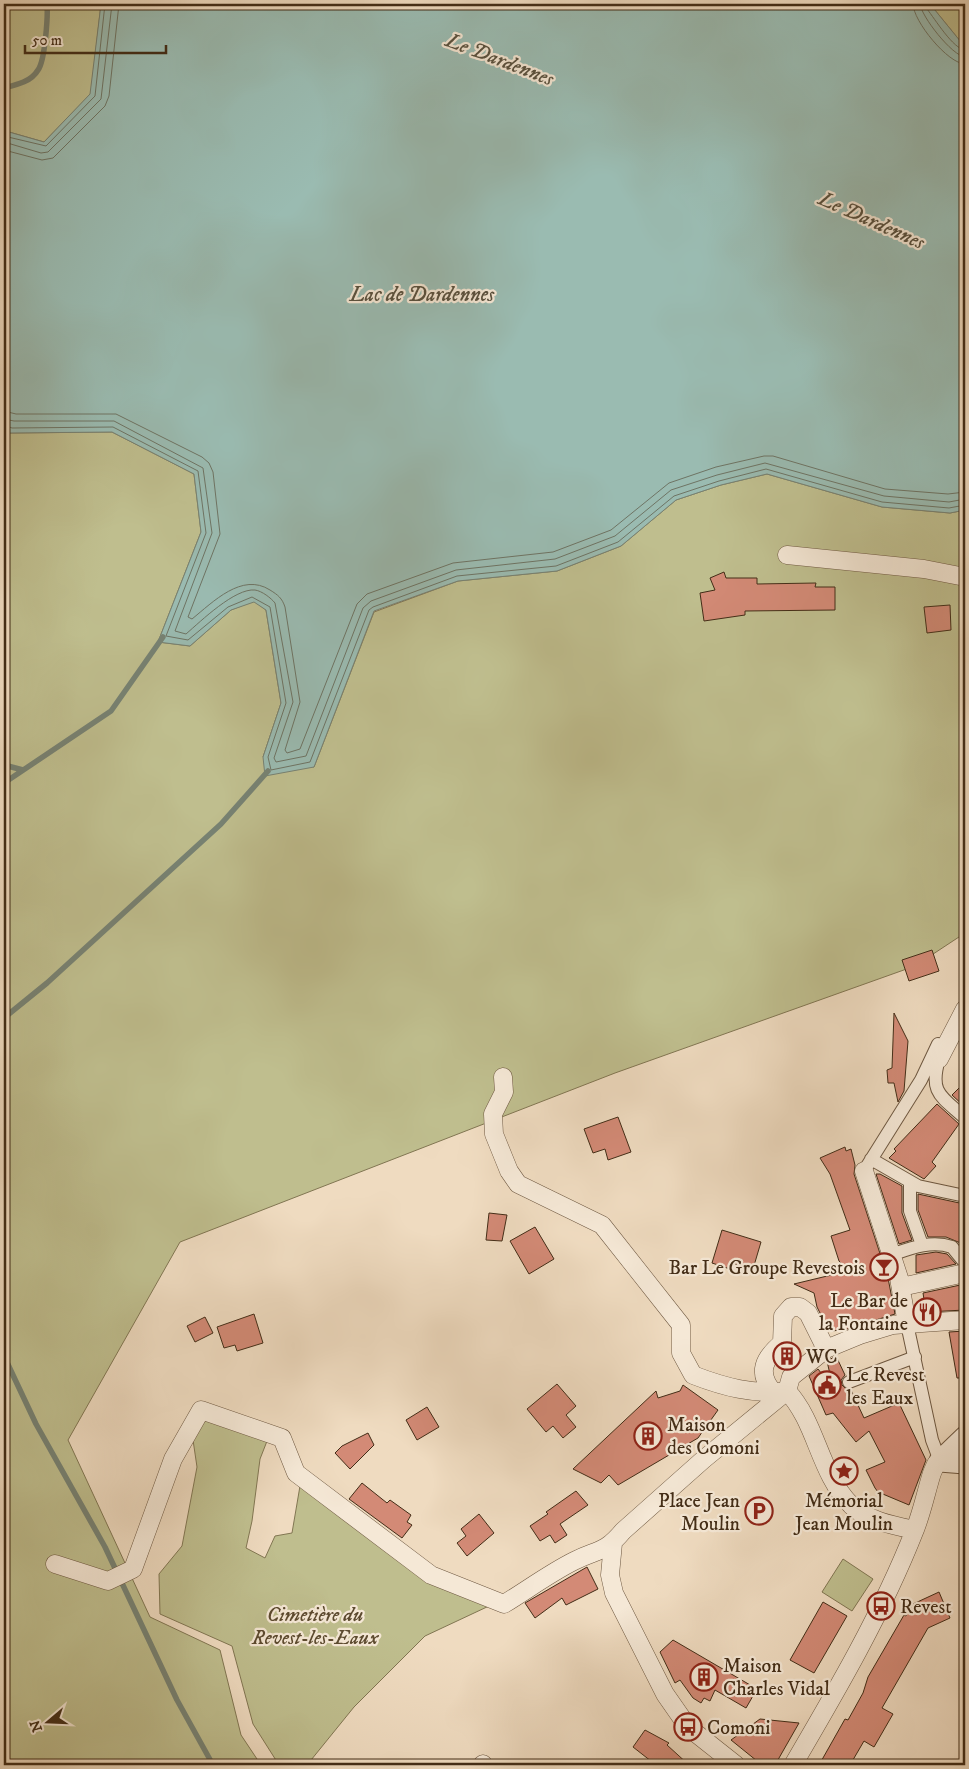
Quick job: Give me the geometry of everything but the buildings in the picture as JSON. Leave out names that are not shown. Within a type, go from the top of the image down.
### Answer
[{"type":"street","points":[[787,555],[924,569],[965,577]]},
{"type":"street","points":[[965,1009],[939,1059],[934,1074],[935,1085],[947,1101],[965,1118]]},
{"type":"street","points":[[940,1461],[900,1288],[867,1165],[921,1080],[940,1041],[946,1034],[954,1031]]},
{"type":"street","points":[[503,1077],[504,1092],[492,1114],[494,1134],[509,1171],[518,1184],[602,1225],[681,1325],[681,1353],[693,1375],[751,1392],[780,1392]]},
{"type":"street","points":[[867,1165],[918,1186],[965,1196]]},
{"type":"street","points":[[906,1180],[910,1211],[922,1245]]},
{"type":"street","points":[[891,1255],[922,1245],[948,1246],[961,1249],[965,1263]]},
{"type":"street","points":[[900,1288],[965,1274]]},
{"type":"street","points":[[826,1349],[815,1332],[808,1313],[800,1307],[791,1307],[783,1316],[782,1343],[769,1354],[764,1365],[766,1384],[780,1392],[806,1416],[833,1477],[851,1506],[875,1518],[915,1530]]},
{"type":"street","points":[[55,1564],[108,1581],[130,1570],[173,1459],[201,1410],[282,1438],[296,1473],[354,1515],[431,1576],[504,1604],[576,1560],[597,1554],[613,1543],[623,1531],[780,1392],[791,1377],[826,1349],[860,1335],[893,1325],[965,1320]]},
{"type":"street","points":[[850,1382],[915,1357]]},
{"type":"street","points":[[793,1765],[834,1695],[880,1606],[915,1530],[936,1464],[965,1437]]},
{"type":"street","points":[[940,1461],[965,1463]]},
{"type":"street","points":[[613,1543],[610,1576],[618,1607],[666,1694],[688,1727],[736,1765]]},
{"type":"green space","points":[[4,4],[101,4],[91,94],[44,142],[9,132],[4,124]]},
{"type":"green space","points":[[930,4],[965,4],[965,47]]},
{"type":"green space","points":[[4,429],[9,433],[112,432],[194,474],[201,532],[158,642],[190,646],[231,610],[254,601],[266,610],[281,703],[263,757],[314,767],[374,612],[458,581],[557,571],[621,546],[676,500],[721,485],[767,474],[882,507],[950,513],[965,510],[965,933],[915,966],[615,1073],[180,1242],[68,1440],[150,1617],[220,1650],[241,1735],[261,1765],[4,1765]]},
{"type":"green space","name":"Cimetière du Revest-les-Eaux","points":[[205,1420],[269,1436],[260,1459],[252,1521],[246,1548],[265,1558],[275,1536],[292,1533],[300,1486],[489,1606],[425,1636],[354,1707],[307,1765],[279,1765],[253,1724],[232,1646],[160,1614],[159,1574],[182,1546],[197,1467],[193,1440]]},
{"type":"green space","points":[[843,1559],[873,1579],[852,1611],[822,1592]]},
{"type":"water","name":"Lac de Dardennes","points":[[101,4],[930,4],[965,47],[965,510],[950,513],[882,507],[767,474],[721,485],[676,500],[621,546],[557,571],[458,581],[374,611],[314,767],[265,776],[263,757],[281,703],[266,610],[254,602],[231,610],[190,646],[158,642],[201,532],[194,474],[112,432],[9,433],[4,429],[4,124],[9,132],[44,142],[90,94]]},
{"type":"waterway","points":[[4,88],[27,80],[38,70],[44,48],[47,4]]},
{"type":"waterway","points":[[4,783],[111,711],[163,637]]},
{"type":"waterway","points":[[4,765],[23,770]]},
{"type":"waterway","points":[[4,1018],[47,983],[221,824],[268,771]]},
{"type":"waterway","points":[[4,1356],[36,1424],[105,1547],[177,1700],[213,1765]]},
{"type":"place","name":"Bar Le Groupe Revestois","points":[[884,1267]]},
{"type":"place","name":"Le Bar de la Fontaine","points":[[927,1312]]},
{"type":"place","name":"WC","points":[[787,1356]]},
{"type":"place","name":"Le Revest les Eaux","points":[[827,1385]]},
{"type":"place","name":"Maison des Comoni","points":[[648,1436]]},
{"type":"place","name":"Mémorial Jean Moulin","points":[[844,1471]]},
{"type":"place","name":"Place Jean Moulin","points":[[759,1511]]},
{"type":"place","name":"Revest","points":[[881,1606]]},
{"type":"place","name":"Maison Charles Vidal","points":[[704,1677]]},
{"type":"place","name":"Comoni","points":[[688,1727]]},
{"type":"water label","name":"Le Dardennes","points":[[500,59]]},
{"type":"water label","name":"Le Dardennes","points":[[872,220]]}]
